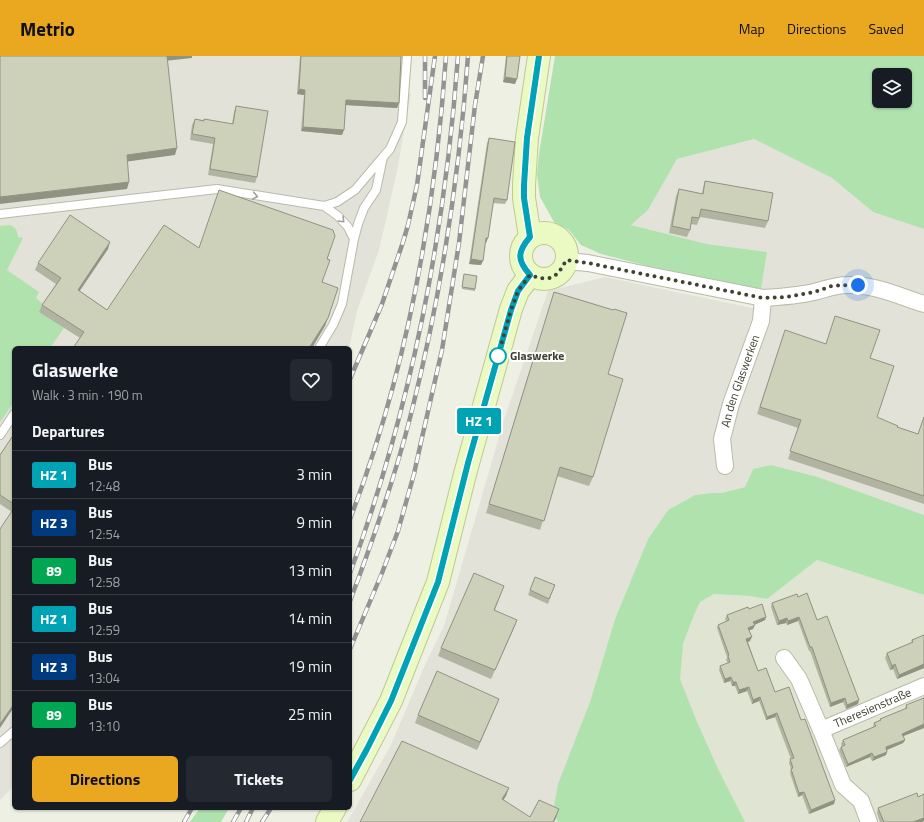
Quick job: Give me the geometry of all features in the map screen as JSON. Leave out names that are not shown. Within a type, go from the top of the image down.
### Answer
[{"type":"street","points":[[530,237],[524,198],[524,185],[527,138],[539,56]]},
{"type":"street","points":[[540,233],[551,234],[560,240],[566,250],[566,260],[561,271],[552,277],[541,279],[530,275],[523,266],[520,256],[523,245],[530,237],[540,233]]},
{"type":"street","points":[[566,260],[588,263],[763,298],[787,297],[814,292],[832,286],[848,285],[869,286],[924,304]]},
{"type":"street","points":[[352,776],[391,701],[438,582],[467,467],[511,310],[518,291],[530,275]]},
{"type":"street","name":"An den Glaswerken","points":[[725,466],[722,439],[732,404],[761,321],[763,298]]},
{"type":"street","name":"Theresienstraße","points":[[784,658],[799,679],[843,785],[860,801],[869,822]]},
{"type":"street","name":"Theresienstraße","points":[[821,730],[924,686]]},
{"type":"street","points":[[327,822],[333,810]]},
{"type":"lane","points":[[0,214],[217,189],[324,206],[337,202],[355,190],[390,149],[402,122],[407,56]]},
{"type":"lane","points":[[320,346],[333,325],[342,304],[358,224],[364,208],[376,190],[384,157]]},
{"type":"lane","points":[[324,206],[338,216],[348,227],[354,239]]},
{"type":"lane","points":[[0,435],[12,417]]},
{"type":"lane","points":[[0,743],[12,733]]},
{"type":"shaded area","points":[[0,56],[406,56],[402,93],[411,93],[397,171],[379,250],[357,311],[349,346],[12,346],[12,788],[0,800]]},
{"type":"shaded area","points":[[754,139],[832,178],[873,212],[924,229],[924,515],[818,477],[771,465],[753,469],[745,487],[722,493],[695,495],[668,510],[648,539],[615,619],[590,702],[553,812],[558,822],[347,822],[390,747],[425,665],[444,626],[504,420],[548,291],[605,277],[757,309],[767,252],[707,244],[631,225],[648,210],[677,159]]},
{"type":"shaded area","points":[[817,560],[924,595],[924,822],[615,822],[649,738],[700,602],[714,594],[750,596],[767,599]]},
{"type":"green space","points":[[555,56],[924,56],[924,229],[873,212],[832,178],[754,139],[677,159],[648,210],[631,225],[707,244],[767,252],[761,289],[648,266],[601,254],[581,245],[569,230],[554,222],[540,197],[537,175]]},
{"type":"green space","points":[[10,225],[14,227],[18,237],[23,238],[7,270],[39,292],[36,298],[64,328],[51,346],[12,346],[12,405],[0,422],[0,226]]},
{"type":"green space","points":[[771,465],[818,477],[924,515],[924,595],[817,560],[767,599],[750,596],[714,594],[700,602],[683,644],[680,679],[719,771],[745,822],[558,822],[553,812],[558,784],[590,702],[615,619],[648,539],[668,510],[695,495],[722,493],[745,487],[753,469]]},
{"type":"green space","points":[[199,810],[228,810],[221,822],[190,822]]},
{"type":"building","points":[[0,56],[167,56],[177,148],[127,155],[129,182],[0,197]]},
{"type":"building","points":[[301,56],[401,56],[399,103],[346,100],[344,130],[303,127],[305,90],[299,89]]},
{"type":"building","points":[[507,56],[520,56],[517,79],[505,77]]},
{"type":"building","points":[[236,106],[268,111],[257,177],[210,169],[215,138],[192,134],[195,119],[233,124]]},
{"type":"building","points":[[489,138],[515,142],[507,200],[494,198],[483,261],[471,259]]},
{"type":"building","points":[[705,181],[773,193],[768,221],[701,209],[699,218],[692,217],[690,230],[672,226],[679,189],[703,194]]},
{"type":"building","points":[[219,190],[333,230],[335,236],[327,259],[330,260],[322,282],[338,288],[328,318],[310,346],[74,346],[84,332],[42,305],[61,278],[38,263],[70,215],[110,242],[78,290],[107,310],[164,225],[199,248]]},
{"type":"building","points":[[464,274],[477,276],[475,289],[462,287]]},
{"type":"building","points":[[554,292],[627,313],[608,374],[623,379],[593,477],[560,467],[544,521],[489,504]]},
{"type":"building","points":[[835,316],[880,330],[870,358],[894,366],[877,417],[898,426],[897,427],[918,434],[924,417],[924,496],[790,451],[801,420],[760,407],[785,330],[826,344]]},
{"type":"building","points":[[12,437],[12,503],[0,495],[0,455]]},
{"type":"building","points":[[12,511],[12,707],[0,724],[0,529]]},
{"type":"building","points":[[474,573],[504,586],[494,610],[517,620],[495,670],[441,648]]},
{"type":"building","points":[[535,577],[555,585],[549,599],[530,590]]},
{"type":"building","points":[[807,593],[817,620],[827,616],[859,700],[847,705],[845,698],[831,703],[812,647],[810,647],[799,617],[788,621],[787,618],[779,621],[772,603],[797,594],[798,597]]},
{"type":"building","points":[[762,604],[766,617],[753,622],[755,625],[748,628],[752,637],[746,639],[758,671],[766,668],[775,692],[789,687],[801,720],[805,719],[835,800],[811,810],[804,792],[799,793],[791,769],[793,768],[790,759],[794,758],[777,713],[767,717],[760,697],[753,700],[749,687],[739,690],[736,682],[733,682],[731,677],[725,679],[720,666],[730,662],[729,655],[718,625],[729,620],[727,615],[748,607],[749,609]]},
{"type":"building","points":[[924,635],[924,664],[899,675],[895,664],[892,666],[887,653],[913,642],[912,640]]},
{"type":"building","points":[[437,671],[499,699],[480,742],[418,715]]},
{"type":"building","points":[[924,698],[924,724],[902,734],[905,740],[886,747],[887,752],[874,757],[872,753],[848,764],[841,747],[845,745],[843,740],[876,726],[874,723],[881,720],[880,719],[907,708],[906,705]]},
{"type":"building","points":[[402,741],[509,788],[502,799],[530,817],[539,800],[559,809],[553,822],[360,822]]},
{"type":"building","points":[[917,793],[918,797],[924,794],[924,818],[913,822],[884,822],[878,808]]},
{"type":"railway","points":[[425,56],[425,98]]},
{"type":"railway","points":[[352,374],[382,304],[408,225],[417,185],[435,56]]},
{"type":"railway","points":[[352,513],[388,406],[403,349],[415,291],[426,233],[434,174],[446,56]]},
{"type":"railway","points":[[352,567],[372,510],[391,447],[408,383],[422,318],[444,188],[458,56]]},
{"type":"railway","points":[[352,595],[391,485],[422,370],[440,281],[454,192],[460,147],[468,56]]},
{"type":"railway","points":[[352,644],[398,531],[414,474],[442,350],[459,243],[475,105],[483,56]]},
{"type":"railway","points":[[184,822],[191,810]]},
{"type":"railway","points":[[233,822],[240,810]]},
{"type":"railway","points":[[246,822],[252,810]]},
{"type":"railway","points":[[262,822],[270,810]]},
{"type":"bus line","points":[[352,776],[391,701],[438,582],[468,463],[511,310],[518,291],[530,275],[523,266],[520,256],[523,245],[530,237],[524,198],[524,185],[527,138],[539,56]]},
{"type":"place","name":"Glaswerke","points":[[498,356]]},
{"type":"route","points":[[498,356],[518,291],[530,275],[541,279],[552,277],[561,271],[566,260],[588,263],[763,298],[787,297],[814,292],[832,286],[858,285]]}]
